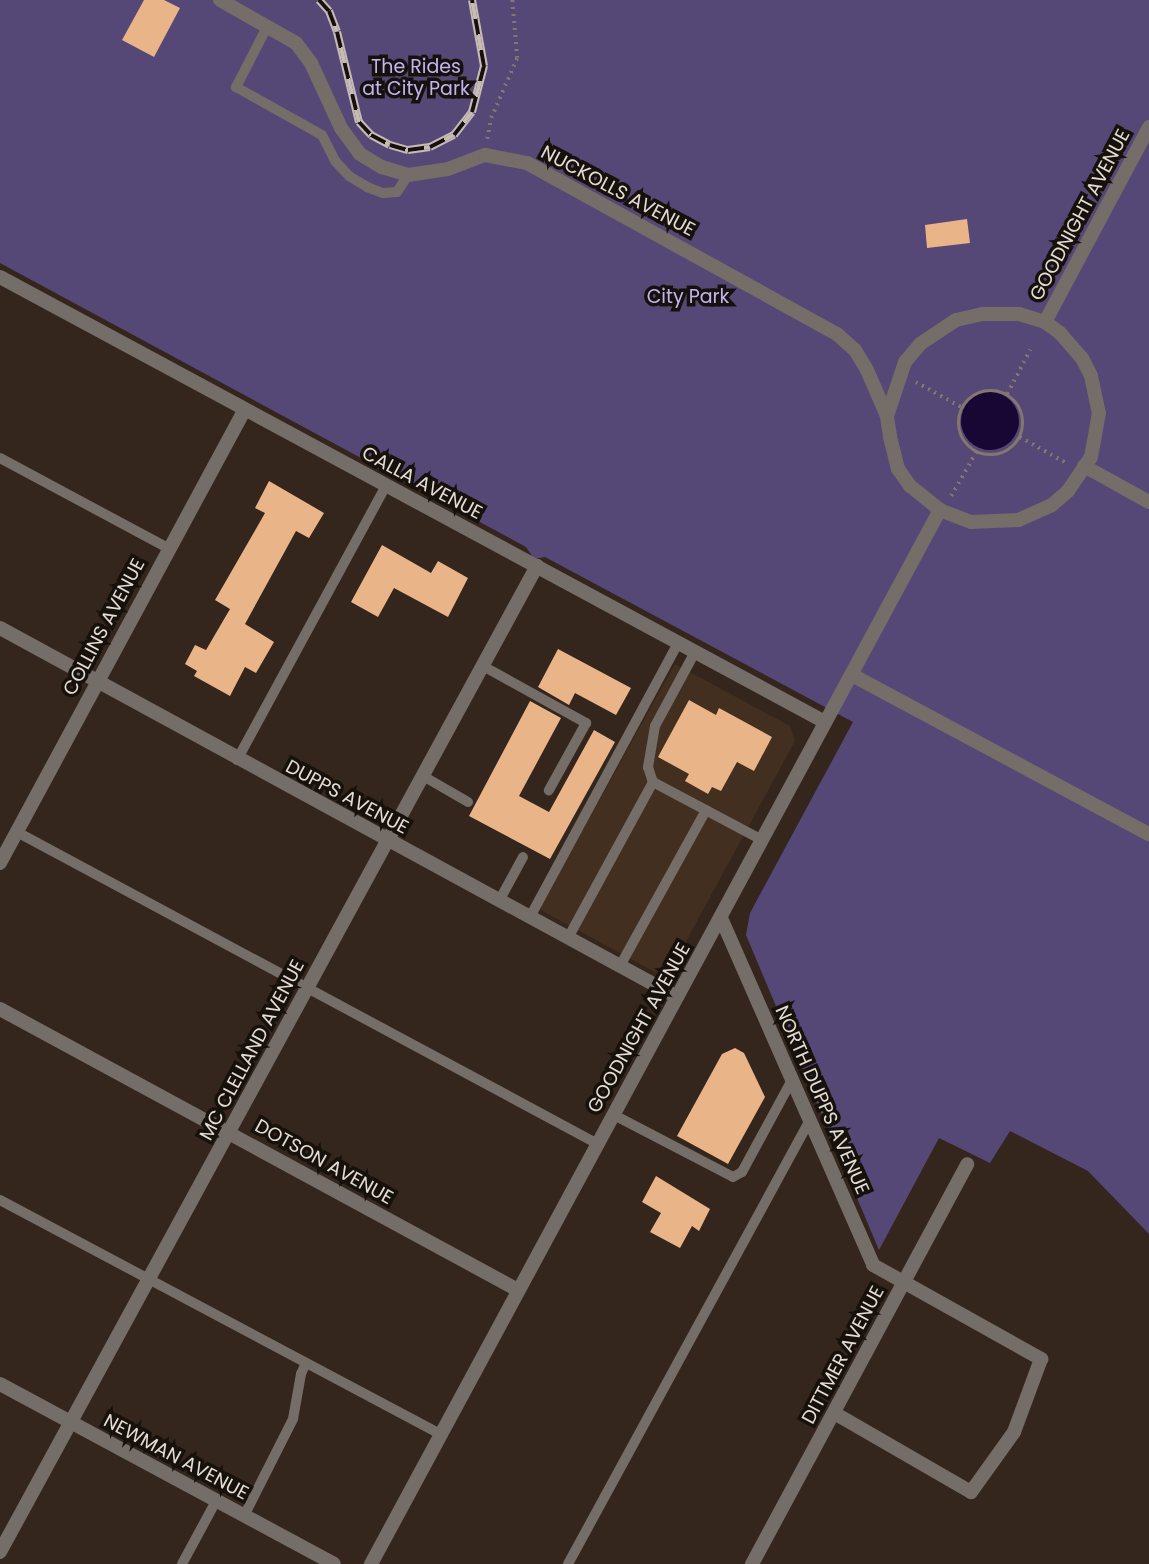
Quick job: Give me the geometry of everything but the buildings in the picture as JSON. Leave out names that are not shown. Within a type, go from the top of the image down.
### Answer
[{"type":"street","points":[[220,0],[296,43],[311,63],[341,128],[360,155],[382,167],[408,176],[448,169],[485,155]]},
{"type":"street","name":"GOODNIGHT AVENUE","points":[[1045,322],[1149,127]]},
{"type":"street","points":[[1135,152],[1149,162]]},
{"type":"street","name":"NUCKOLLS AVENUE","points":[[485,155],[527,163],[837,334],[855,350],[867,370],[887,416],[898,469],[910,486],[971,522],[1018,520],[1052,505],[1068,491],[1077,465],[1091,457],[1099,413],[1091,376],[1082,358],[1045,322]]},
{"type":"street","name":"CALLA AVENUE","points":[[0,277],[244,411],[825,722]]},
{"type":"street","points":[[887,416],[905,362],[920,344],[956,320],[983,314],[1019,314],[1045,322]]},
{"type":"street","name":"COLLINS AVENUE","points":[[0,863],[244,411]]},
{"type":"street","points":[[1077,465],[1149,502]]},
{"type":"street","name":"GOODNIGHT AVENUE","points":[[371,1564],[944,506]]},
{"type":"street","name":"MC CLELLAND AVENUE","points":[[0,1552],[537,566]]},
{"type":"street","name":"DUPPS AVENUE","points":[[0,628],[237,760],[677,997]]},
{"type":"street","points":[[852,675],[1149,834]]},
{"type":"street","name":"NORTH DUPPS AVENUE","points":[[721,918],[873,1265],[1041,1359],[1014,1432],[971,1492],[834,1413]]},
{"type":"street","name":"DOTSON AVENUE","points":[[0,1009],[518,1290]]},
{"type":"street","name":"DITTMER AVENUE","points":[[752,1564],[967,1164]]},
{"type":"street","name":"NEWMAN AVENUE","points":[[0,1384],[334,1564]]},
{"type":"lane","points":[[267,27],[236,87],[322,135],[336,162],[349,176],[367,187],[383,193],[397,192],[408,176]]},
{"type":"lane","points":[[0,458],[168,548]]},
{"type":"lane","points":[[237,760],[386,486]]},
{"type":"lane","points":[[530,917],[678,643]]},
{"type":"lane","points":[[695,652],[655,726],[648,767],[653,782],[762,840]]},
{"type":"lane","points":[[483,666],[586,723],[549,790]]},
{"type":"lane","points":[[638,716],[655,726]]},
{"type":"lane","points":[[423,776],[468,802]]},
{"type":"lane","points":[[568,938],[653,782]]},
{"type":"lane","points":[[620,966],[706,810]]},
{"type":"lane","points":[[17,832],[598,1144]]},
{"type":"lane","points":[[499,901],[523,858]]},
{"type":"lane","points":[[614,1115],[724,1174],[738,1176],[792,1080]]},
{"type":"lane","points":[[568,1564],[810,1120]]},
{"type":"lane","points":[[0,1200],[441,1434]]},
{"type":"lane","points":[[244,1516],[293,1419],[301,1374],[306,1363]]},
{"type":"lane","points":[[182,1564],[216,1501]]},
{"type":"path","points":[[485,155],[491,118],[517,58],[512,0]]},
{"type":"path","points":[[1007,395],[1031,350]]},
{"type":"path","points":[[914,380],[962,407]]},
{"type":"path","points":[[995,391],[1007,395],[1021,411],[1020,438],[1005,452],[992,454],[971,448],[960,431],[962,407],[977,393],[995,391]]},
{"type":"path","points":[[1020,438],[1077,465]]},
{"type":"path","points":[[944,506],[976,451]]},
{"type":"shaded area","points":[[990,392],[1006,397],[1014,405],[1019,421],[1014,437],[1006,445],[990,450],[974,445],[966,437],[961,421],[966,405],[974,397]]},
{"type":"shaded area","points":[[675,664],[790,726],[795,741],[666,978],[539,909]]},
{"type":"green space","name":"City Park","points":[[0,0],[1149,0],[1149,1234],[1088,1171],[1010,1131],[990,1163],[939,1138],[879,1250],[746,935],[750,913],[853,722],[545,557],[534,559],[526,547],[0,263]],"holes":[[[971,400],[1014,405],[1019,424],[1011,441],[1003,447],[985,450],[969,441],[961,425],[965,407]]]},
{"type":"railway","points":[[319,0],[329,11],[337,32],[359,122],[371,135],[390,145],[408,150],[430,147],[454,135],[472,112],[484,66],[472,0]]},
{"type":"park label","name":"The Rides at City Park","points":[[416,78]]}]
